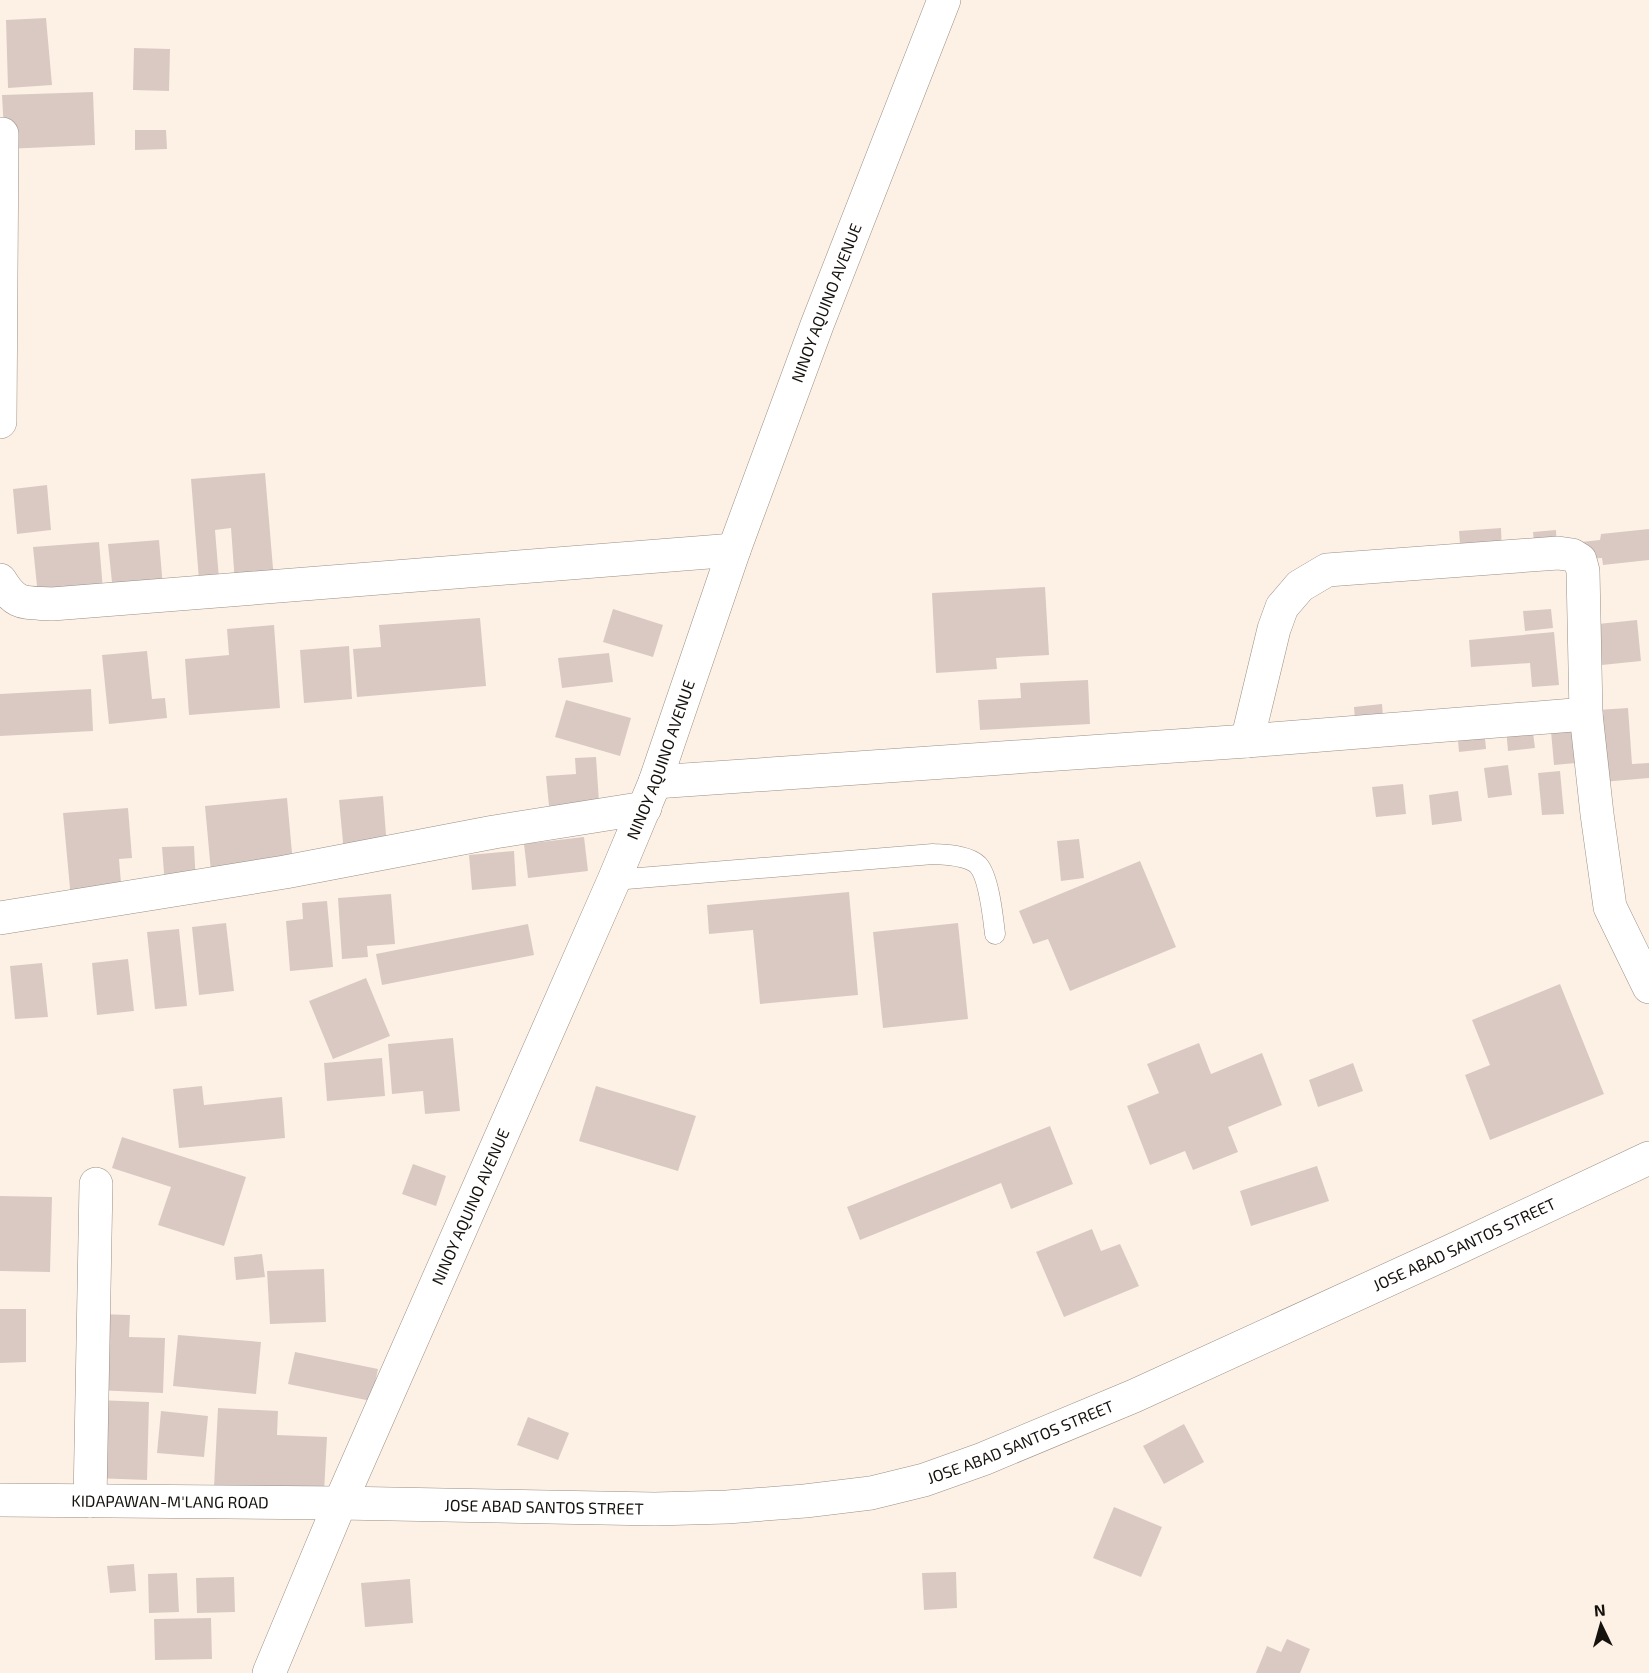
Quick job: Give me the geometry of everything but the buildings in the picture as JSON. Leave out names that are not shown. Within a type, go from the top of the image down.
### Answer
[{"type":"street","name":"NINOY AQUINO AVENUE","points":[[270,1673],[340,1503],[650,795],[734,550],[816,326],[944,0]]},
{"type":"street","points":[[0,422],[2,134]]},
{"type":"street","points":[[0,580],[9,595],[21,601],[52,604],[734,550]]},
{"type":"street","points":[[1247,741],[1274,629],[1282,607],[1300,586],[1327,570],[1558,553],[1572,555],[1580,560],[1583,572],[1586,714],[1610,907],[1649,987]]},
{"type":"street","points":[[0,918],[285,872],[494,832],[650,795],[1247,741],[1586,714]]},
{"type":"street","name":"JOSE ABAD SANTOS STREET","points":[[340,1503],[655,1509],[727,1507],[805,1501],[871,1492],[924,1480],[983,1459],[1134,1396],[1649,1158]]},
{"type":"street","points":[[90,1501],[96,1184]]},
{"type":"street","name":"KIDAPAWAN-M'LANG ROAD","points":[[0,1500],[340,1503]]},
{"type":"lane","points":[[614,880],[933,854],[960,856],[978,865],[987,883],[995,934]]}]
